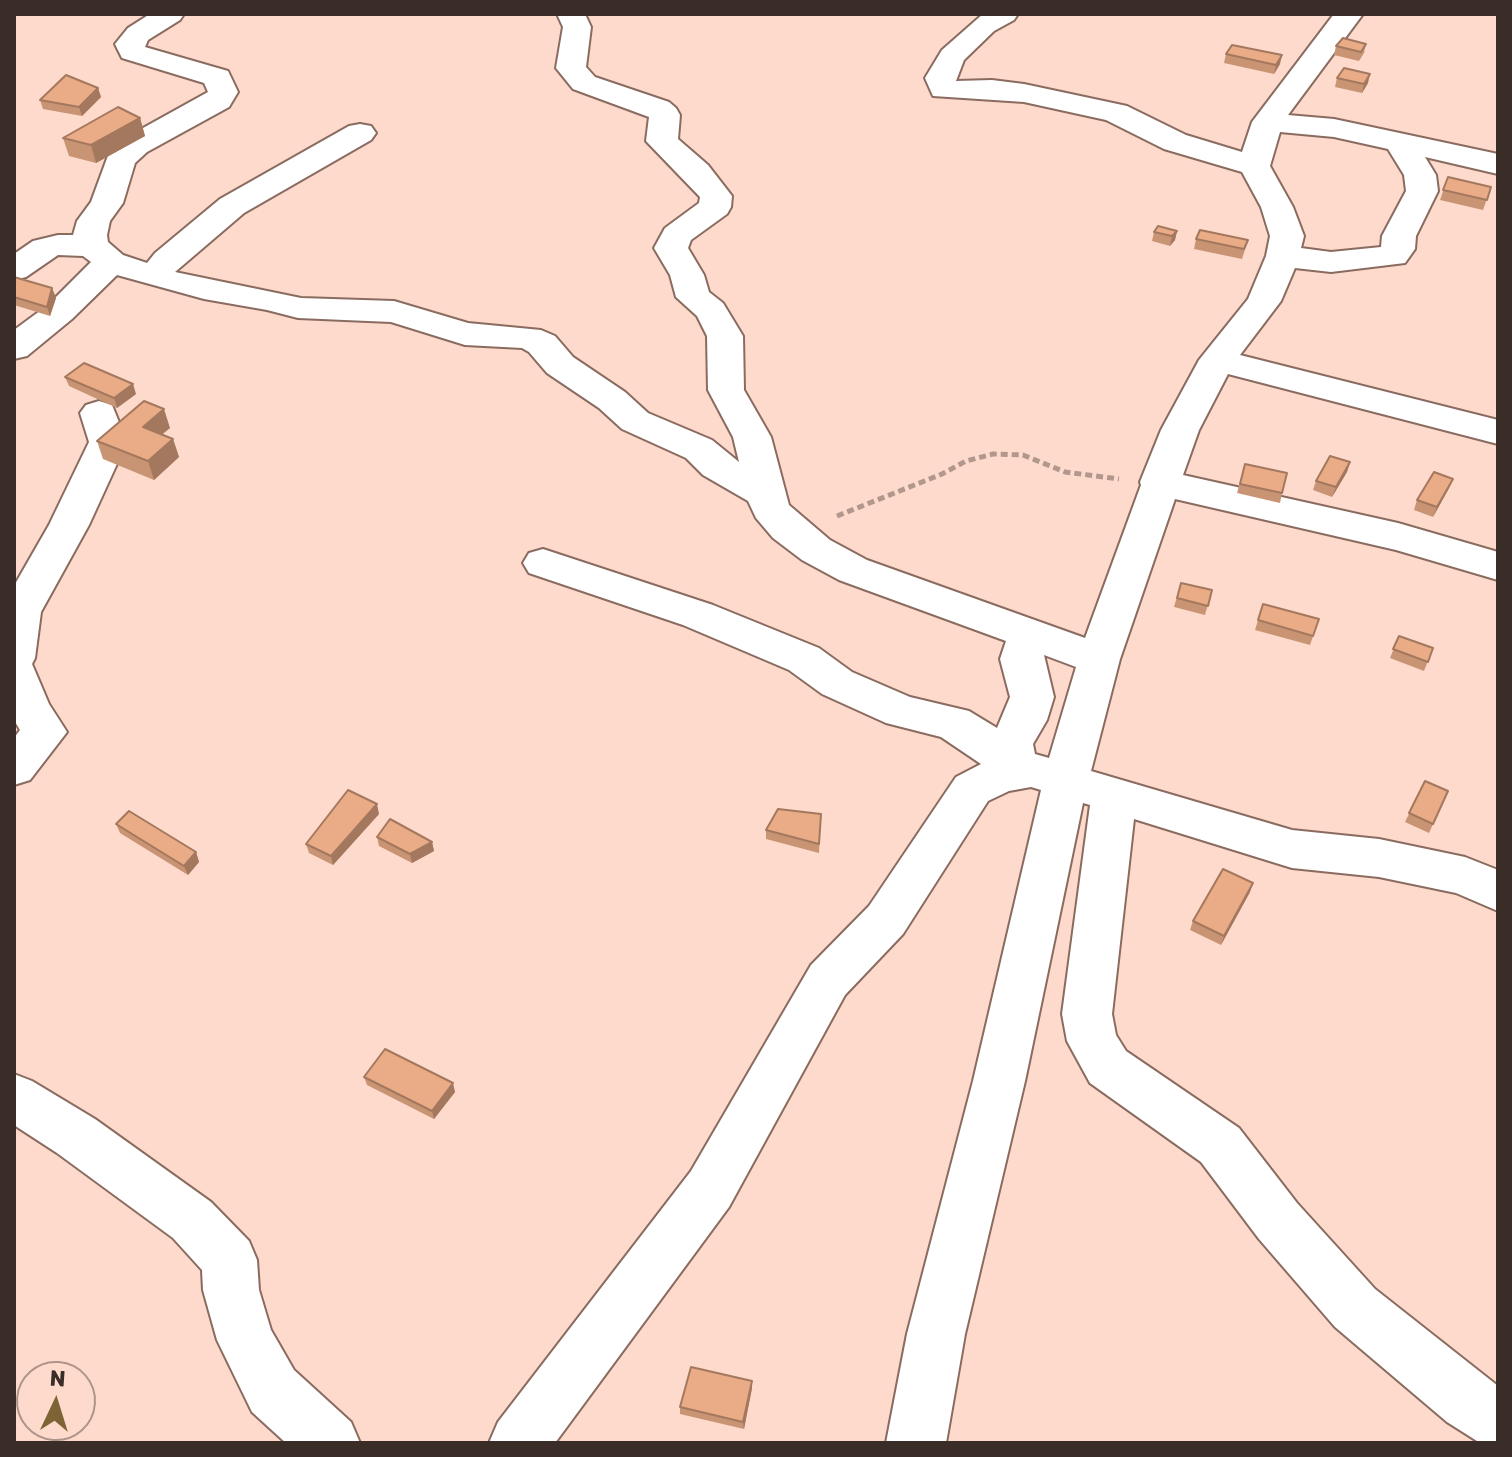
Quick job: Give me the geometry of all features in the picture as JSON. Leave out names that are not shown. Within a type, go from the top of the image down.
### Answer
[{"type":"street","points":[[101,254],[90,235],[94,221],[107,203],[120,160],[136,145],[218,101],[223,92],[217,77],[132,52],[130,44],[138,34],[170,14]]},
{"type":"street","points":[[571,14],[577,27],[571,68],[584,83],[658,109],[665,115],[662,141],[697,172],[716,196],[715,207],[677,235],[671,248],[687,275],[693,297],[711,310],[725,336],[726,390],[752,437],[770,509],[787,528],[816,550],[853,570],[1099,659]]},
{"type":"street","points":[[916,1443],[936,1334],[999,1081],[1066,779],[1099,659],[1159,482],[1180,430],[1217,360],[1264,301],[1283,256],[1287,236],[1277,207],[1254,166],[1175,142],[1136,120],[1101,110],[1024,93],[992,89],[944,90],[940,78],[952,56],[984,25],[1004,14]]},
{"type":"street","points":[[1254,166],[1267,122],[1349,14]]},
{"type":"street","points":[[1267,122],[1334,128],[1498,164]]},
{"type":"street","points":[[154,277],[167,260],[232,206],[360,133]]},
{"type":"street","points":[[1283,256],[1331,262],[1393,256],[1398,249],[1399,236],[1422,191],[1420,175],[1400,143]]},
{"type":"street","points":[[14,270],[45,248],[58,245],[101,254],[154,277],[298,308],[394,312],[465,334],[528,338],[542,344],[560,365],[612,400],[635,421],[699,449],[717,466],[765,493]]},
{"type":"street","points":[[14,348],[60,312],[101,254]]},
{"type":"street","points":[[1217,360],[1498,432]]},
{"type":"street","points":[[14,658],[20,612],[69,525],[108,442],[99,413]]},
{"type":"street","points":[[1159,482],[1398,537],[1498,566]]},
{"type":"street","points":[[543,563],[698,615],[804,659],[837,683],[901,711],[953,723],[991,746],[1016,770]]},
{"type":"street","points":[[1016,770],[1011,743],[1025,720],[1032,697],[1021,659],[1030,634]]},
{"type":"street","points":[[14,671],[30,710],[45,732],[14,768]]},
{"type":"street","points":[[519,1443],[710,1189],[828,980],[886,920],[972,789],[1016,770],[1031,770],[1292,849],[1379,858],[1465,876],[1498,892]]},
{"type":"street","points":[[1114,797],[1087,1014],[1092,1041],[1108,1067],[1220,1145],[1278,1221],[1355,1308],[1468,1401],[1498,1420]]},
{"type":"street","points":[[14,1097],[76,1136],[192,1220],[220,1250],[229,1260],[231,1290],[246,1340],[273,1391],[330,1443]]},
{"type":"path","points":[[787,528],[831,519],[942,474],[966,461],[993,454],[1023,455],[1065,472],[1086,476],[1159,482]]},
{"type":"building","points":[[1343,38],[1366,44],[1361,52],[1336,46]]},
{"type":"building","points":[[1232,45],[1282,55],[1276,65],[1226,54]]},
{"type":"building","points":[[1344,68],[1370,74],[1364,84],[1337,78]]},
{"type":"building","points":[[66,75],[98,88],[79,107],[40,100]]},
{"type":"building","points":[[118,107],[140,118],[91,145],[63,138]]},
{"type":"building","points":[[1448,177],[1491,187],[1487,200],[1443,190]]},
{"type":"building","points":[[1158,226],[1177,231],[1172,236],[1154,232]]},
{"type":"building","points":[[1200,230],[1248,240],[1244,249],[1196,239]]},
{"type":"building","points":[[14,277],[52,288],[47,307],[14,297]]},
{"type":"building","points":[[84,363],[133,384],[114,398],[65,377]]},
{"type":"building","points":[[144,401],[164,409],[143,427],[173,439],[148,461],[97,441]]},
{"type":"building","points":[[1330,456],[1350,462],[1336,487],[1316,481]]},
{"type":"building","points":[[1245,464],[1287,473],[1282,493],[1240,484]]},
{"type":"building","points":[[1434,472],[1453,479],[1437,507],[1417,500]]},
{"type":"building","points":[[1181,583],[1212,590],[1208,606],[1177,598]]},
{"type":"building","points":[[1263,604],[1319,619],[1313,636],[1258,620]]},
{"type":"building","points":[[1399,636],[1433,648],[1428,662],[1393,649]]},
{"type":"building","points":[[1425,781],[1448,791],[1433,824],[1409,813]]},
{"type":"building","points":[[348,790],[377,804],[331,856],[306,844]]},
{"type":"building","points":[[778,809],[821,814],[819,844],[766,830]]},
{"type":"building","points":[[129,811],[196,852],[184,866],[116,824]]},
{"type":"building","points":[[390,819],[432,842],[410,854],[377,837]]},
{"type":"building","points":[[1223,869],[1253,883],[1224,936],[1193,921]]},
{"type":"building","points":[[385,1049],[453,1083],[432,1111],[364,1077]]},
{"type":"building","points":[[691,1367],[752,1381],[743,1422],[680,1407]]}]
